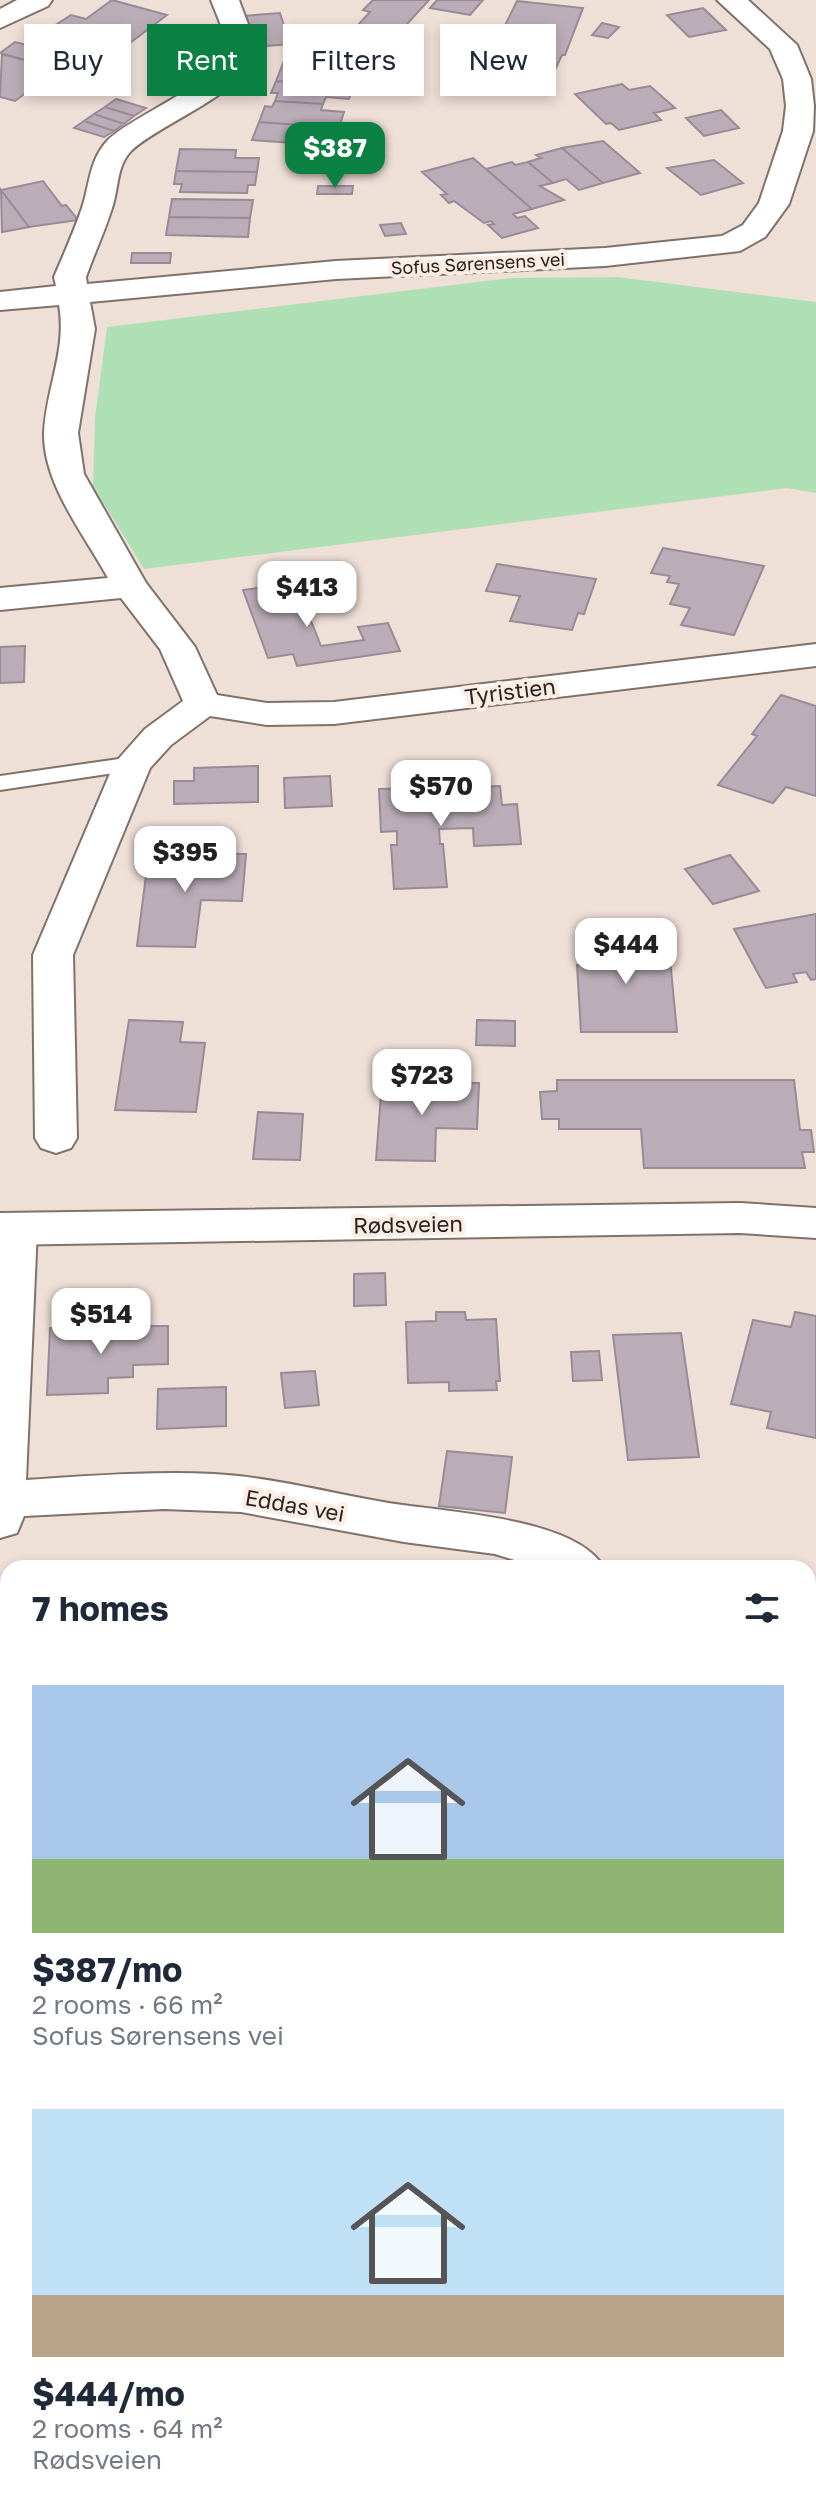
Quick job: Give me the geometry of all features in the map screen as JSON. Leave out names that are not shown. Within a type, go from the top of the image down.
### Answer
[{"type":"street","points":[[0,20],[38,0]]},
{"type":"street","points":[[56,1138],[53,955],[133,764],[158,737],[203,704],[177,647],[130,586],[67,474],[61,433],[79,329],[70,277],[98,206],[104,171],[119,146],[161,116],[207,91],[234,67],[240,55],[238,38],[225,0]]},
{"type":"street","points":[[731,0],[783,45],[816,43]]},
{"type":"street","name":"Sofus Sørensens vei","points":[[0,301],[336,270],[605,257],[697,250],[729,244],[754,231],[774,204],[798,131],[800,106],[797,79],[783,45]]},
{"type":"street","points":[[0,599],[130,586]]},
{"type":"street","name":"Tyristien","points":[[203,704],[267,714],[334,713],[816,655]]},
{"type":"street","name":"Rødsveien","points":[[7,1229],[740,1218],[816,1223]]},
{"type":"street","points":[[2,1510],[7,1229]]},
{"type":"street","name":"Eddas vei","points":[[2,1510],[157,1491],[219,1492],[405,1524],[484,1532],[545,1550],[564,1560]]},
{"type":"lane","points":[[0,783],[133,764]]},
{"type":"green space","points":[[618,277],[816,302],[816,493],[787,488],[144,569],[93,486],[95,418],[107,327],[510,278]]},
{"type":"building","points":[[112,0],[167,15],[155,24],[147,24],[147,30],[131,42],[131,24],[57,24],[71,15],[86,19]]},
{"type":"building","points":[[373,0],[429,0],[407,24],[359,24],[370,12],[363,10]]},
{"type":"building","points":[[437,0],[483,0],[470,15],[430,8]]},
{"type":"building","points":[[517,1],[583,8],[565,55],[562,55],[556,68],[556,24],[506,24]]},
{"type":"building","points":[[703,8],[726,30],[689,37],[667,15]]},
{"type":"building","points":[[280,13],[284,24],[283,45],[267,46],[267,24],[246,24],[243,16]]},
{"type":"building","points":[[602,23],[619,27],[608,38],[592,35]]},
{"type":"building","points":[[15,42],[24,44],[24,60],[0,53]]},
{"type":"building","points":[[2,54],[24,60],[24,94],[15,101],[0,97]]},
{"type":"building","points":[[283,64],[283,82],[276,81]]},
{"type":"building","points":[[276,81],[283,82],[283,96],[350,96],[349,99],[326,97],[323,104],[275,101],[278,93],[271,93]]},
{"type":"building","points":[[622,84],[629,90],[650,86],[675,108],[654,113],[661,120],[619,130],[611,123],[606,124],[575,94]]},
{"type":"building","points":[[116,99],[146,108],[134,116],[105,107]]},
{"type":"building","points":[[275,101],[323,104],[321,110],[344,112],[339,128],[259,122],[265,106],[272,107]]},
{"type":"building","points":[[105,107],[134,116],[124,124],[94,114]]},
{"type":"building","points":[[721,110],[739,128],[704,136],[686,118]]},
{"type":"building","points":[[94,114],[124,124],[114,131],[84,121]]},
{"type":"building","points":[[84,121],[114,131],[104,137],[74,128]]},
{"type":"building","points":[[259,122],[339,128],[335,138],[325,138],[322,145],[252,140]]},
{"type":"building","points":[[603,141],[640,173],[603,183],[562,148]]},
{"type":"building","points":[[562,148],[603,183],[579,190],[566,179],[553,183],[528,162],[541,158],[536,155]]},
{"type":"building","points":[[180,149],[236,150],[235,158],[259,158],[257,172],[176,171]]},
{"type":"building","points":[[473,158],[532,209],[513,214],[517,218],[525,216],[538,228],[502,238],[488,225],[494,224],[491,221],[484,223],[454,201],[449,203],[441,195],[447,194],[422,172]]},
{"type":"building","points":[[714,160],[743,183],[701,195],[667,168]]},
{"type":"building","points":[[512,162],[515,165],[528,162],[553,183],[540,186],[564,200],[532,209],[486,169]]},
{"type":"building","points":[[176,171],[257,172],[255,185],[248,185],[247,193],[180,192],[182,184],[174,184]]},
{"type":"building","points":[[43,181],[62,206],[66,205],[78,220],[29,227],[1,190]]},
{"type":"building","points":[[318,186],[353,186],[352,194],[317,194]]},
{"type":"building","points":[[1,190],[29,227],[2,232]]},
{"type":"building","points":[[172,199],[253,200],[250,218],[169,217]]},
{"type":"building","points":[[169,217],[250,218],[248,237],[166,235]]},
{"type":"building","points":[[401,223],[406,234],[385,236],[380,225]]},
{"type":"building","points":[[132,253],[171,253],[170,263],[131,263]]},
{"type":"building","points":[[663,548],[764,566],[734,635],[681,625],[690,608],[670,604],[679,584],[667,582],[670,576],[651,573]]},
{"type":"building","points":[[497,564],[596,579],[584,614],[578,613],[572,630],[510,621],[520,596],[486,591]]},
{"type":"building","points":[[296,583],[321,646],[364,640],[358,627],[388,623],[400,651],[297,666],[293,654],[268,658],[243,590]]},
{"type":"building","points":[[25,646],[24,682],[0,683],[0,647]]},
{"type":"building","points":[[781,695],[816,706],[816,796],[786,787],[773,803],[718,785],[757,736],[752,734]]},
{"type":"building","points":[[258,766],[258,802],[174,804],[174,781],[194,781],[194,768]]},
{"type":"building","points":[[330,776],[332,806],[285,808],[284,778]]},
{"type":"building","points":[[500,786],[502,805],[517,804],[521,844],[474,846],[473,828],[439,829],[447,887],[394,889],[391,845],[397,845],[397,831],[381,832],[379,789]]},
{"type":"building","points":[[149,852],[246,854],[242,901],[201,900],[195,947],[137,946]]},
{"type":"building","points":[[730,855],[759,891],[713,904],[685,869]]},
{"type":"building","points":[[816,914],[816,979],[811,980],[806,972],[793,974],[797,982],[766,988],[734,929]]},
{"type":"building","points":[[583,937],[668,938],[677,1032],[581,1032],[577,965],[585,965]]},
{"type":"building","points":[[129,1020],[183,1022],[180,1042],[205,1043],[196,1112],[115,1110]]},
{"type":"building","points":[[477,1020],[515,1021],[515,1046],[476,1045]]},
{"type":"building","points":[[557,1080],[794,1080],[800,1130],[811,1130],[814,1152],[802,1152],[805,1168],[644,1168],[641,1129],[559,1129],[559,1119],[542,1119],[540,1092],[557,1091]]},
{"type":"building","points":[[382,1082],[479,1083],[477,1129],[436,1128],[435,1161],[376,1160]]},
{"type":"building","points":[[258,1112],[303,1114],[300,1160],[253,1159]]},
{"type":"building","points":[[385,1273],[386,1305],[354,1306],[354,1274]]},
{"type":"building","points":[[436,1312],[465,1312],[466,1320],[496,1319],[500,1381],[496,1381],[497,1390],[449,1391],[449,1382],[408,1383],[406,1322],[436,1321]]},
{"type":"building","points":[[795,1312],[816,1316],[816,1438],[767,1428],[771,1412],[731,1404],[753,1320],[791,1327]]},
{"type":"building","points":[[168,1326],[168,1364],[133,1365],[133,1377],[108,1378],[108,1393],[47,1395],[50,1328]]},
{"type":"building","points":[[681,1333],[699,1457],[628,1460],[613,1335]]},
{"type":"building","points":[[599,1351],[602,1380],[573,1381],[571,1352]]},
{"type":"building","points":[[315,1371],[319,1405],[285,1408],[281,1373]]},
{"type":"building","points":[[226,1387],[226,1426],[157,1429],[158,1389]]},
{"type":"building","points":[[447,1451],[512,1457],[505,1513],[439,1506]]}]
